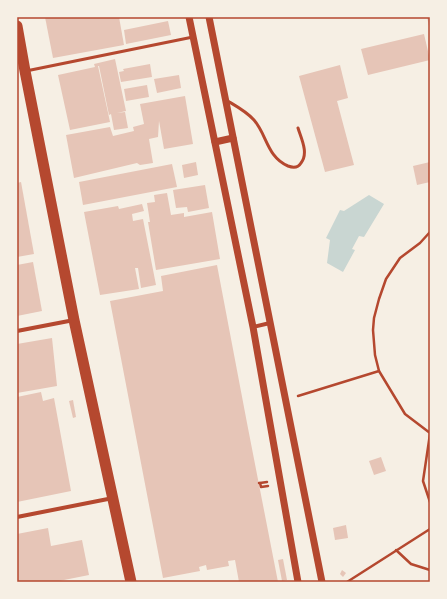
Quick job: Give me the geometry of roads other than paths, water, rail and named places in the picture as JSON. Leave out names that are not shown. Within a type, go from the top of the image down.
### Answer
[{"type":"highway","points":[[17,26],[21,72],[131,582]]},
{"type":"street","points":[[189,17],[253,327],[298,582]]},
{"type":"street","points":[[209,17],[322,582]]},
{"type":"street","points":[[215,142],[232,138]]},
{"type":"street","points":[[17,331],[74,320]]},
{"type":"street","points":[[253,327],[270,323]]},
{"type":"street","points":[[17,517],[113,498]]},
{"type":"lane","points":[[21,72],[193,37]]},
{"type":"lane","points":[[225,100],[241,109],[254,120],[268,147],[278,160],[285,165],[292,167],[296,167],[301,164],[303,159],[303,145],[298,128]]}]
